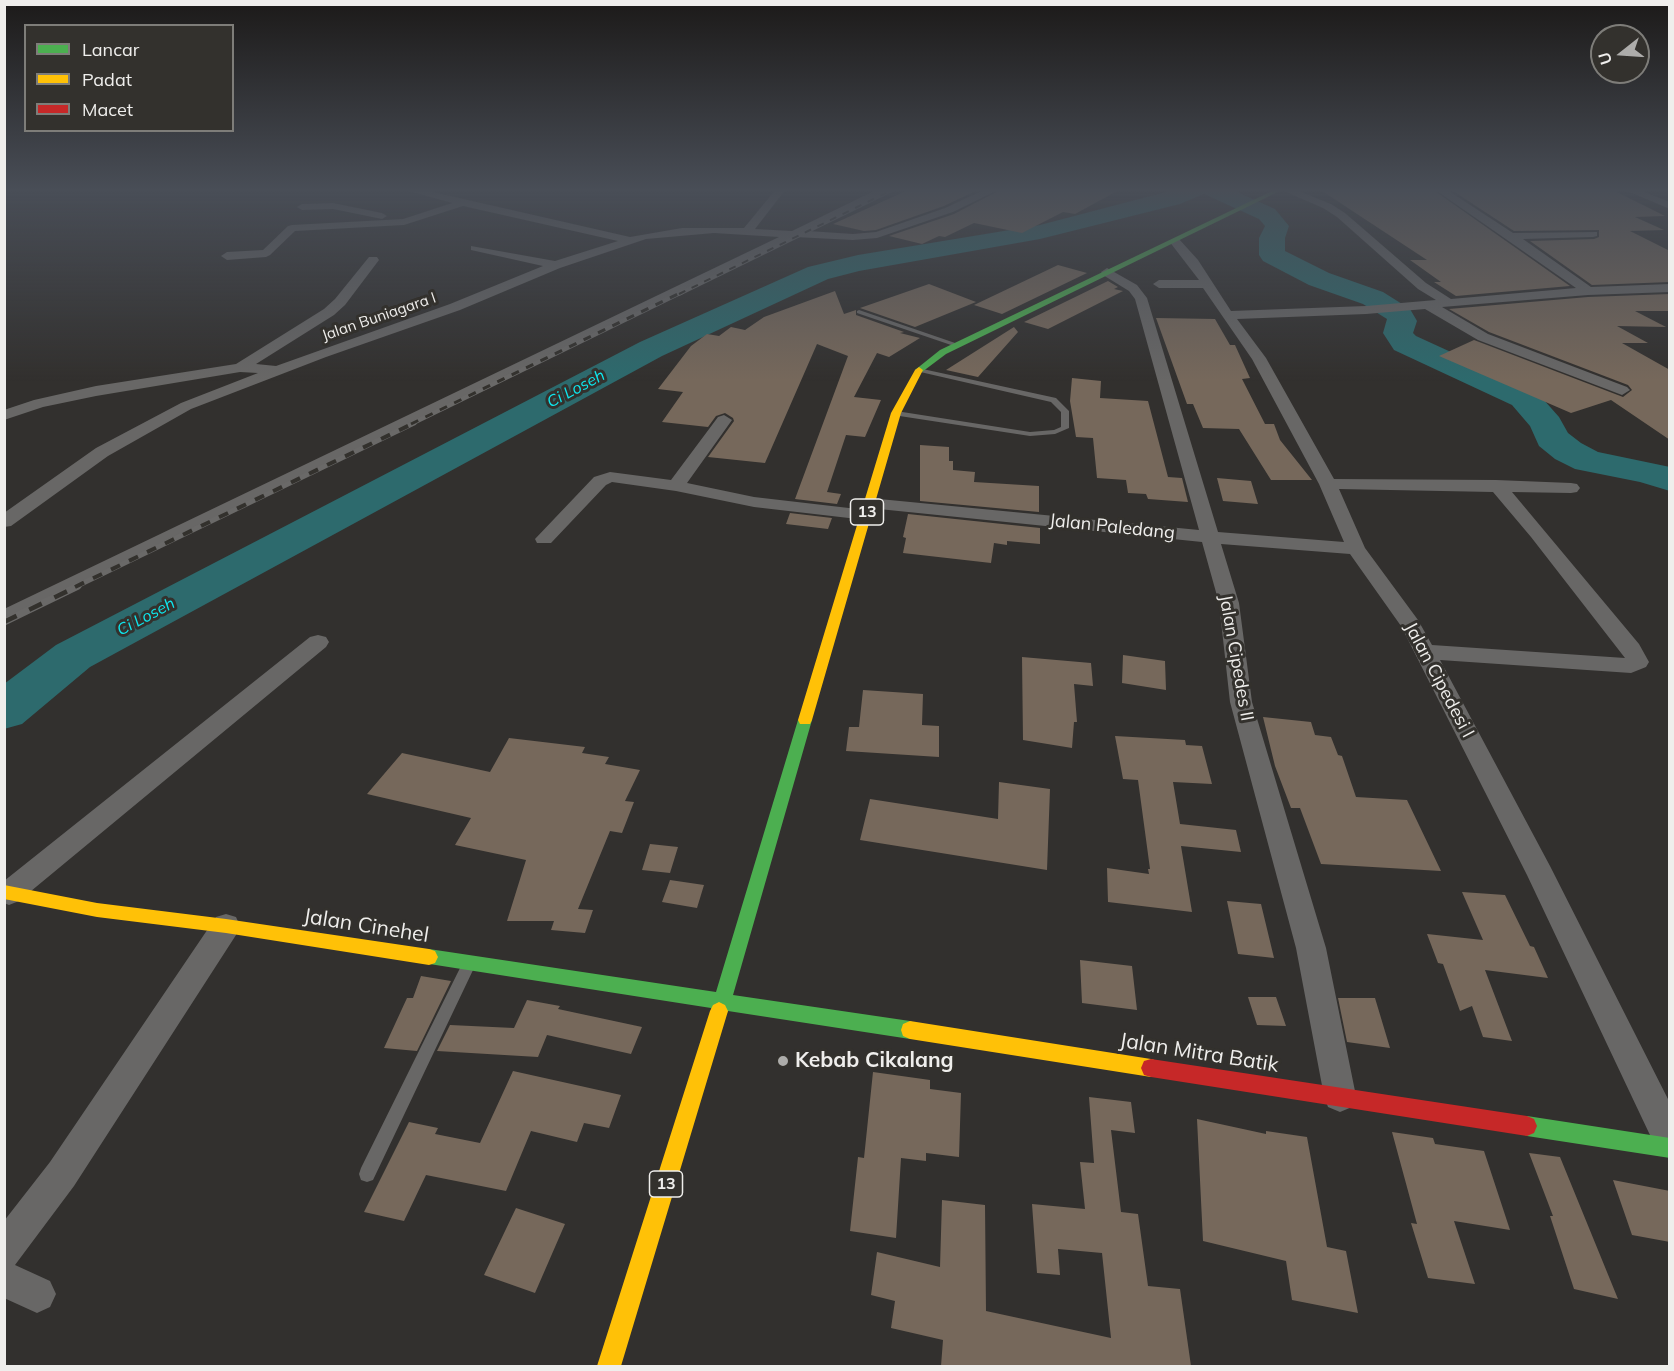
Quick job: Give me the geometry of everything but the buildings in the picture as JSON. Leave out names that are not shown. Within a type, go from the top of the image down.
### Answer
[{"type":"main road","name":"13","points":[[609,1366],[722,1000],[896,413],[918,370],[956,345],[1149,253]]},
{"type":"main road","name":"Jalan Cinehel","points":[[7,892],[96,910],[226,926],[722,1000]]},
{"type":"main road","name":"Jalan Mitra Batik","points":[[722,1000],[1670,1148]]},
{"type":"street","points":[[227,255],[266,253]]},
{"type":"street","points":[[499,253],[556,265]]},
{"type":"street","name":"Jalan Buniagara I","points":[[4,522],[124,438],[186,406],[281,369],[455,307],[556,265],[592,253]]},
{"type":"street","points":[[4,617],[754,253]]},
{"type":"street","name":"Jalan Cipedesi I","points":[[1186,253],[1258,358],[1328,484],[1356,549],[1411,625],[1540,874],[1670,1140]]},
{"type":"street","points":[[1384,253],[1422,286],[1449,303]]},
{"type":"street","points":[[1535,253],[1588,291]]},
{"type":"street","points":[[240,368],[329,312],[340,302],[373,260]]},
{"type":"street","name":"Jalan Cipedes II","points":[[1107,272],[1133,288],[1141,298],[1229,603],[1241,702],[1311,948],[1340,1096]]},
{"type":"street","points":[[1159,284],[1207,284]]},
{"type":"street","points":[[1227,315],[1366,310],[1588,291],[1670,288]]},
{"type":"street","points":[[1428,305],[1483,337],[1622,390]]},
{"type":"street","points":[[4,415],[57,398],[240,368],[281,369]]},
{"type":"street","points":[[676,486],[724,420]]},
{"type":"street","name":"Jalan Paledang","points":[[544,539],[605,478],[614,477],[676,486],[754,502],[868,509],[1356,549]]},
{"type":"street","points":[[1328,484],[1571,488]]},
{"type":"street","points":[[1425,651],[1631,666],[1638,662],[1631,649],[1538,533],[1496,485]]},
{"type":"street","points":[[7,892],[318,642]]},
{"type":"street","points":[[4,1251],[62,1174],[226,926]]},
{"type":"lane","points":[[859,312],[956,345]]},
{"type":"lane","points":[[896,413],[1030,434],[1055,432],[1065,428],[1065,411],[1053,400],[918,370]]},
{"type":"lane","points":[[367,1174],[469,963]]},
{"type":"waterway","name":"Ci Loseh","points":[[4,711],[73,656],[651,349],[818,273],[858,263],[917,253]]},
{"type":"waterway","points":[[1272,253],[1319,279],[1373,298],[1400,315],[1402,321],[1398,333],[1405,343],[1524,398],[1547,424],[1552,438],[1568,451],[1588,461],[1649,472],[1670,480]]},
{"type":"railway","points":[[679,294],[763,253]]},
{"type":"railway","points":[[411,424],[682,292]]},
{"type":"railway","points":[[75,587],[414,423]]},
{"type":"railway","points":[[4,622],[78,586]]},
{"type":"traffic: fast","points":[[919,370],[943,352],[1148,253]]},
{"type":"traffic: fast","points":[[719,1011],[805,720]]},
{"type":"traffic: fast","points":[[429,957],[910,1030]]},
{"type":"traffic: fast","points":[[1527,1126],[1670,1148]]},
{"type":"traffic: slow","points":[[805,720],[896,413],[919,370]]},
{"type":"traffic: slow","points":[[4,892],[97,910],[226,926],[429,957]]},
{"type":"traffic: slow","points":[[609,1366],[719,1011]]},
{"type":"traffic: slow","points":[[910,1030],[1151,1068]]},
{"type":"traffic: jam","points":[[1151,1068],[1527,1126]]},
{"type":"place","name":"Kebab Cikalang","points":[[783,1061]]}]
